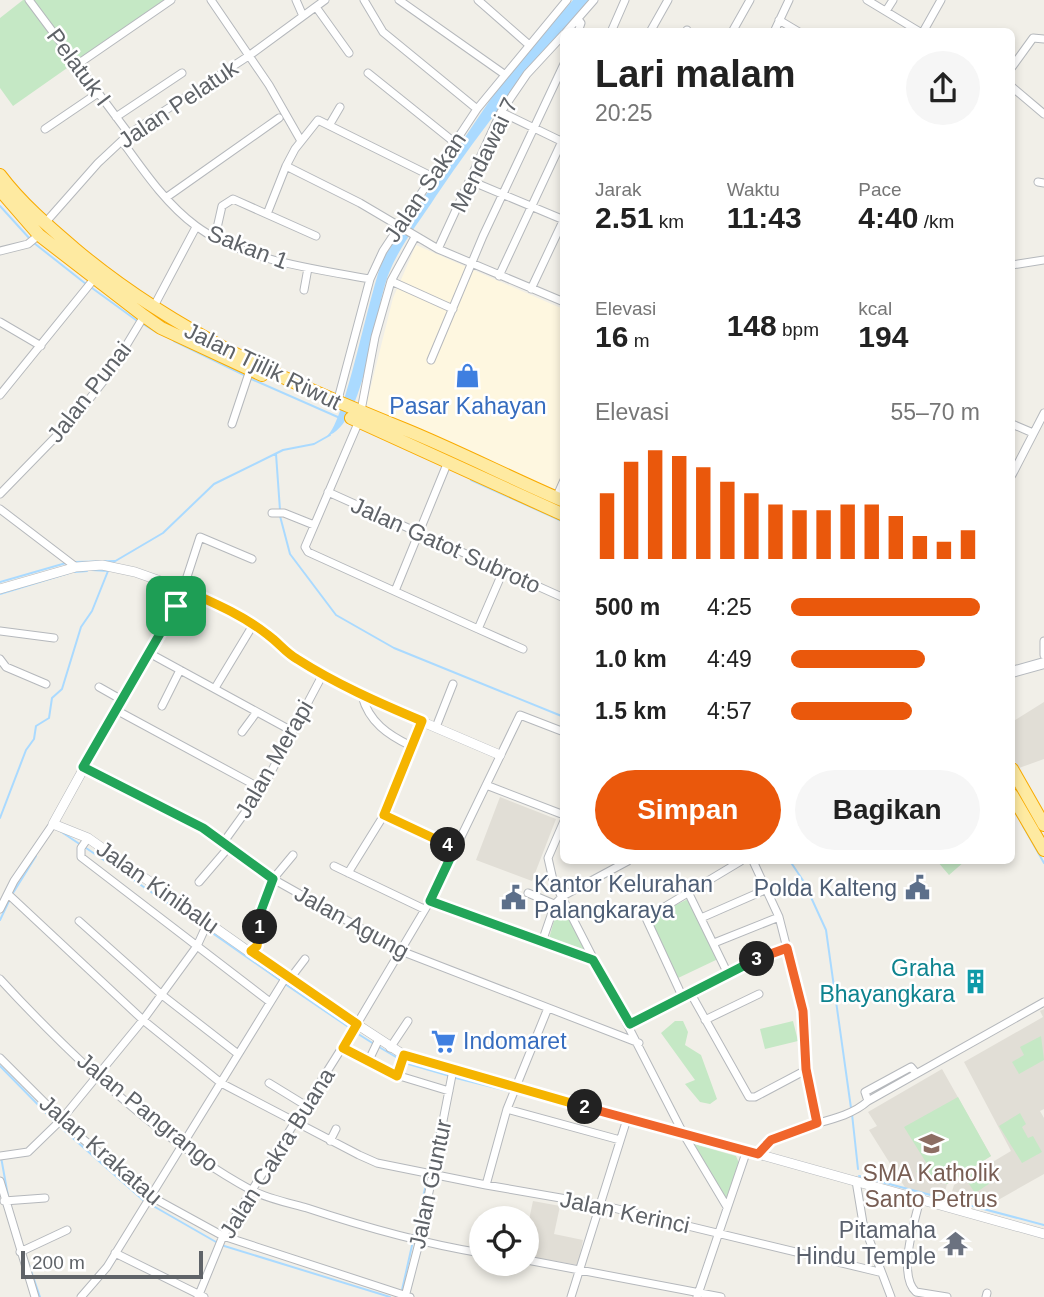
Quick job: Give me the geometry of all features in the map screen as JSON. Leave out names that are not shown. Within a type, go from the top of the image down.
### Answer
[{"type":"highway","name":"Jalan Tjilik Riwut","points":[[0,174],[42,229],[99,270],[148,312],[161,328],[250,370],[278,378]]},
{"type":"highway","name":"Jalan Tjilik Riwut","points":[[0,190],[94,279],[148,312],[447,464],[560,514]]},
{"type":"highway","name":"Jalan Tjilik Riwut","points":[[348,412],[404,429],[560,500]]},
{"type":"highway","points":[[1015,774],[1042,818]]},
{"type":"highway","points":[[1015,800],[1044,850]]},
{"type":"main road","points":[[1015,671],[1044,663]]},
{"type":"street","name":"Pelatuk I","points":[[29,0],[129,134]]},
{"type":"street","points":[[78,64],[171,0]]},
{"type":"street","points":[[211,0],[250,55],[301,141]]},
{"type":"street","points":[[296,0],[303,16]]},
{"type":"street","name":"Jalan Pelatuk","points":[[42,229],[129,134],[250,55],[326,0]]},
{"type":"street","points":[[364,0],[383,32],[477,109]]},
{"type":"street","points":[[399,0],[504,74]]},
{"type":"street","points":[[478,0],[528,44]]},
{"type":"street","name":"Jalan Sakan","points":[[348,412],[370,279],[431,176],[477,109],[528,44],[568,0]]},
{"type":"street","name":"Mendawai 7","points":[[570,28],[594,0]]},
{"type":"street","points":[[613,28],[625,0]]},
{"type":"street","points":[[652,28],[668,0]]},
{"type":"street","points":[[734,28],[750,0]]},
{"type":"street","points":[[776,28],[789,0]]},
{"type":"street","points":[[867,0],[915,28]]},
{"type":"street","points":[[886,11],[892,0]]},
{"type":"street","points":[[924,28],[941,0]]},
{"type":"street","points":[[316,6],[349,54]]},
{"type":"street","points":[[578,19],[579,28]]},
{"type":"street","points":[[779,20],[792,28]]},
{"type":"street","name":"Mendawai 7","points":[[438,249],[501,112],[527,74],[560,38]]},
{"type":"street","points":[[1015,63],[1033,38],[1044,39]]},
{"type":"street","points":[[430,360],[501,194],[560,72]]},
{"type":"street","points":[[116,117],[182,73]]},
{"type":"street","points":[[368,73],[454,142]]},
{"type":"street","points":[[1015,90],[1044,114]]},
{"type":"street","points":[[45,129],[99,93]]},
{"type":"street","points":[[330,124],[340,107]]},
{"type":"street","points":[[501,112],[560,139]]},
{"type":"street","points":[[167,197],[279,118]]},
{"type":"street","points":[[267,214],[286,166],[317,120],[330,124],[431,176]]},
{"type":"street","name":"Sakan 1","points":[[122,141],[167,197],[197,227],[215,237],[275,260],[370,279]]},
{"type":"street","points":[[499,276],[560,146]]},
{"type":"street","points":[[286,166],[359,203],[438,249],[560,300]]},
{"type":"street","points":[[471,181],[560,219]]},
{"type":"street","points":[[215,237],[222,206],[229,200],[236,200],[316,236]]},
{"type":"street","points":[[531,289],[560,226]]},
{"type":"street","name":"Jalan Punai","points":[[0,494],[92,396],[133,337],[197,227]]},
{"type":"street","points":[[0,251],[28,244],[42,229]]},
{"type":"street","points":[[413,236],[391,281],[375,337],[348,412],[328,492],[306,541],[308,552],[523,649]]},
{"type":"street","points":[[1015,265],[1044,260]]},
{"type":"street","points":[[304,290],[308,268]]},
{"type":"street","points":[[0,394],[94,279]]},
{"type":"street","points":[[391,281],[453,309]]},
{"type":"street","points":[[0,321],[41,346]]},
{"type":"street","points":[[232,424],[250,370]]},
{"type":"street","points":[[1015,469],[1044,413]]},
{"type":"street","points":[[1015,425],[1033,433]]},
{"type":"street","points":[[395,591],[447,464]]},
{"type":"street","name":"Jalan Gatot Subroto","points":[[328,492],[560,596]]},
{"type":"street","points":[[0,509],[76,567]]},
{"type":"street","points":[[278,513],[314,525]]},
{"type":"street","points":[[0,909],[53,824],[149,653],[183,589],[194,548],[200,537],[252,559]]},
{"type":"street","points":[[0,589],[76,567],[118,566],[183,589],[253,625],[294,658],[362,696],[500,755]]},
{"type":"street","points":[[478,629],[504,569]]},
{"type":"street","points":[[215,688],[253,625]]},
{"type":"street","points":[[0,631],[54,638]]},
{"type":"street","points":[[1044,641],[1044,654]]},
{"type":"street","points":[[149,653],[292,731]]},
{"type":"street","points":[[0,659],[6,667],[46,684]]},
{"type":"street","points":[[162,706],[180,670]]},
{"type":"street","name":"Jalan Merapi","points":[[199,882],[262,789],[323,674]]},
{"type":"street","points":[[436,727],[453,684]]},
{"type":"street","points":[[99,687],[122,700]]},
{"type":"street","points":[[362,696],[366,708],[383,730],[411,746]]},
{"type":"street","points":[[116,710],[262,789]]},
{"type":"street","points":[[242,732],[256,713]]},
{"type":"street","name":"Jalan Cakra Buana","points":[[201,1296],[223,1236],[343,1048],[430,901],[520,715],[560,730]]},
{"type":"street","points":[[348,873],[384,815],[422,721]]},
{"type":"street","name":"Jalan Agung","points":[[83,767],[203,828],[273,879],[401,951],[639,1043]]},
{"type":"street","points":[[486,785],[560,813]]},
{"type":"street","points":[[384,815],[455,848]]},
{"type":"street","name":"Jalan Kinibalu","points":[[53,824],[88,838],[288,978],[404,1055],[1044,1234]]},
{"type":"street","points":[[560,832],[548,863],[568,910],[630,1024],[684,1135],[727,1207]]},
{"type":"street","points":[[88,838],[81,848],[81,857],[270,1002]]},
{"type":"street","points":[[251,951],[257,946],[261,911],[273,879],[293,855]]},
{"type":"street","points":[[542,942],[555,904],[563,896],[618,864]]},
{"type":"street","points":[[736,864],[648,916],[646,921],[687,996],[705,1020],[749,1097],[755,1097],[806,1069]]},
{"type":"street","points":[[754,864],[779,917],[803,1011],[806,1069],[817,1123]]},
{"type":"street","points":[[334,866],[424,909]]},
{"type":"street","points":[[701,918],[767,889]]},
{"type":"street","points":[[528,893],[568,910]]},
{"type":"street","points":[[8,894],[143,1020],[221,1083]]},
{"type":"street","points":[[689,894],[728,974]]},
{"type":"street","points":[[430,901],[593,960]]},
{"type":"street","points":[[714,943],[779,917]]},
{"type":"street","points":[[79,921],[162,995],[238,1054]]},
{"type":"street","points":[[0,1156],[28,1152],[61,1120],[162,995],[197,946],[208,922]]},
{"type":"street","points":[[630,1024],[736,968],[787,948]]},
{"type":"street","points":[[80,1297],[115,1253],[270,1002],[305,959]]},
{"type":"street","name":"Jalan Pangrango","points":[[0,979],[99,1076],[183,1145],[254,1191],[419,1242],[469,1251]]},
{"type":"street","points":[[705,1020],[759,994]]},
{"type":"street","points":[[758,1154],[771,1140],[856,1112],[868,1101],[1044,1002]]},
{"type":"street","points":[[486,1185],[515,1086],[548,1008]]},
{"type":"street","points":[[390,1048],[408,1021]]},
{"type":"street","points":[[368,1062],[379,1039]]},
{"type":"street","points":[[343,1048],[397,1076],[449,1091]]},
{"type":"street","points":[[397,1076],[404,1055]]},
{"type":"street","name":"Jalan Krakatau","points":[[0,1058],[61,1120],[150,1196],[223,1236],[407,1297]]},
{"type":"street","name":"Jalan Guntur","points":[[407,1297],[453,1070]]},
{"type":"street","name":"Jalan Kerinci","points":[[221,1083],[294,1124],[377,1163],[601,1205],[879,1272]]},
{"type":"street","points":[[269,1083],[305,1105]]},
{"type":"street","points":[[507,1109],[620,1140]]},
{"type":"street","points":[[571,1297],[627,1119]]},
{"type":"street","points":[[330,1141],[336,1129]]},
{"type":"street","points":[[699,1294],[747,1150]]},
{"type":"street","points":[[0,1181],[35,1297]]},
{"type":"street","points":[[856,1181],[858,1205],[879,1272],[891,1297]]},
{"type":"street","points":[[4,1201],[45,1198]]},
{"type":"street","points":[[920,1199],[911,1236],[908,1279],[916,1292],[947,1297]]},
{"type":"street","points":[[20,1252],[66,1230]]},
{"type":"street","points":[[115,1253],[201,1296]]},
{"type":"street","points":[[539,1262],[721,1297]]},
{"type":"shaded area","name":"Pasar Kahayan","points":[[416,245],[560,308],[560,481],[555,492],[366,406],[393,298]]},
{"type":"shaded area","points":[[1044,702],[1044,759],[1019,768],[1015,761],[1015,720]]},
{"type":"shaded area","points":[[500,797],[556,819],[532,881],[476,860]]},
{"type":"shaded area","points":[[1044,1009],[1044,1109],[1040,1111],[1044,1118],[1044,1174],[984,1208],[950,1198],[954,1185],[1011,1151],[964,1062],[1043,1017],[1040,1011]]},
{"type":"shaded area","name":"SMA Katholik Santo Petrus","points":[[942,1069],[991,1156],[947,1184],[943,1199],[906,1189],[869,1130],[877,1126],[868,1112]]},
{"type":"shaded area","points":[[533,1201],[560,1206],[554,1234],[583,1240],[578,1265],[539,1258],[539,1206],[532,1206]]},
{"type":"green space","points":[[23,0],[164,0],[13,106],[0,88],[0,18]]},
{"type":"green space","points":[[940,864],[962,864],[949,875]]},
{"type":"green space","points":[[688,899],[718,959],[676,979],[647,919]]},
{"type":"green space","points":[[557,910],[565,911],[586,953],[548,942]]},
{"type":"green space","points":[[675,1021],[683,1021],[688,1032],[685,1045],[701,1055],[717,1099],[710,1104],[700,1102],[685,1084],[695,1080],[661,1033]]},
{"type":"green space","points":[[793,1021],[798,1041],[765,1049],[760,1029]]},
{"type":"green space","points":[[1041,1036],[1044,1060],[1019,1074],[1012,1062],[1024,1055],[1020,1047]]},
{"type":"green space","points":[[958,1097],[991,1156],[947,1184],[919,1176],[916,1171],[927,1164],[904,1127]]},
{"type":"green space","points":[[1020,1113],[1026,1124],[1022,1127],[1028,1138],[1033,1136],[1042,1152],[1022,1163],[999,1126]]},
{"type":"green space","points":[[694,1144],[736,1156],[739,1163],[726,1199]]},
{"type":"green space","points":[[989,1163],[998,1178],[975,1193],[965,1178]]},
{"type":"water","points":[[573,0],[591,0],[566,28],[560,28],[560,35],[491,120],[411,233],[389,273],[367,364],[351,411],[340,428],[327,436],[342,406],[384,257],[511,69]]},
{"type":"waterway","points":[[0,206],[30,239]]},
{"type":"waterway","points":[[34,243],[86,284]]},
{"type":"waterway","points":[[92,288],[136,320]]},
{"type":"waterway","points":[[143,324],[156,332]]},
{"type":"waterway","points":[[174,341],[244,375]]},
{"type":"waterway","points":[[249,378],[340,418]]},
{"type":"waterway","points":[[112,563],[163,533],[214,484],[283,450],[314,444],[330,435]]},
{"type":"waterway","points":[[276,454],[280,510]]},
{"type":"waterway","points":[[471,480],[560,520]]},
{"type":"waterway","points":[[280,516],[290,554],[336,615],[394,648],[560,715]]},
{"type":"waterway","points":[[75,562],[115,561]]},
{"type":"waterway","points":[[0,582],[66,563]]},
{"type":"waterway","points":[[92,570],[108,571]]},
{"type":"waterway","points":[[75,572],[87,571]]},
{"type":"waterway","points":[[0,818],[26,750],[34,739],[36,726],[49,718],[52,698],[62,689],[81,627],[92,611],[108,571]]},
{"type":"waterway","points":[[0,594],[69,573]]},
{"type":"waterway","points":[[1023,826],[1044,863]]},
{"type":"waterway","points":[[60,831],[81,845]]},
{"type":"waterway","points":[[86,848],[203,927]]},
{"type":"waterway","points":[[13,893],[36,856]]},
{"type":"waterway","points":[[792,864],[804,882],[826,930],[851,1108]]},
{"type":"waterway","points":[[0,920],[9,901]]},
{"type":"waterway","points":[[208,930],[281,981]]},
{"type":"waterway","points":[[285,984],[350,1028]]},
{"type":"waterway","points":[[355,1032],[374,1044]]},
{"type":"waterway","points":[[379,1047],[401,1060]]},
{"type":"waterway","points":[[405,1063],[450,1076]]},
{"type":"waterway","points":[[0,1066],[54,1121]]},
{"type":"waterway","points":[[456,1078],[512,1092]]},
{"type":"waterway","points":[[517,1093],[623,1121]]},
{"type":"waterway","points":[[852,1114],[858,1169]]},
{"type":"waterway","points":[[628,1123],[684,1138]]},
{"type":"waterway","points":[[58,1125],[143,1200]]},
{"type":"waterway","points":[[429,1171],[437,1132]]},
{"type":"waterway","points":[[689,1140],[734,1152]]},
{"type":"waterway","points":[[1,1157],[8,1196]]},
{"type":"waterway","points":[[414,1236],[428,1176]]},
{"type":"waterway","points":[[859,1176],[1044,1225]]},
{"type":"waterway","points":[[148,1203],[216,1242]]},
{"type":"waterway","points":[[402,1290],[413,1241]]},
{"type":"waterway","points":[[221,1245],[390,1297]]},
{"type":"waterway","points":[[28,1262],[40,1297]]},
{"type":"place","name":"Pasar Kahayan","points":[[468,376]]},
{"type":"place","name":"Polda Kalteng","points":[[917,888]]},
{"type":"place","name":"Kantor Kelurahan Palangkaraya","points":[[514,897]]},
{"type":"place","name":"Graha Bhayangkara","points":[[975,981]]},
{"type":"place","name":"Indomaret","points":[[443,1041]]},
{"type":"place","name":"SMA Katholik Santo Petrus","points":[[931,1143]]},
{"type":"place","name":"Pitamaha Hindu Temple","points":[[956,1243]]},
{"type":"route","points":[[183,589],[209,600],[268,634],[294,658],[362,696],[422,721],[384,815],[455,848],[430,901],[593,960],[630,1024],[736,968],[787,948],[803,1011],[806,1069],[817,1123],[771,1140],[758,1154],[404,1055],[397,1076],[343,1048],[357,1024],[289,980],[251,951],[257,946],[261,911],[273,879],[203,828],[83,767],[176,606],[183,589]]}]
